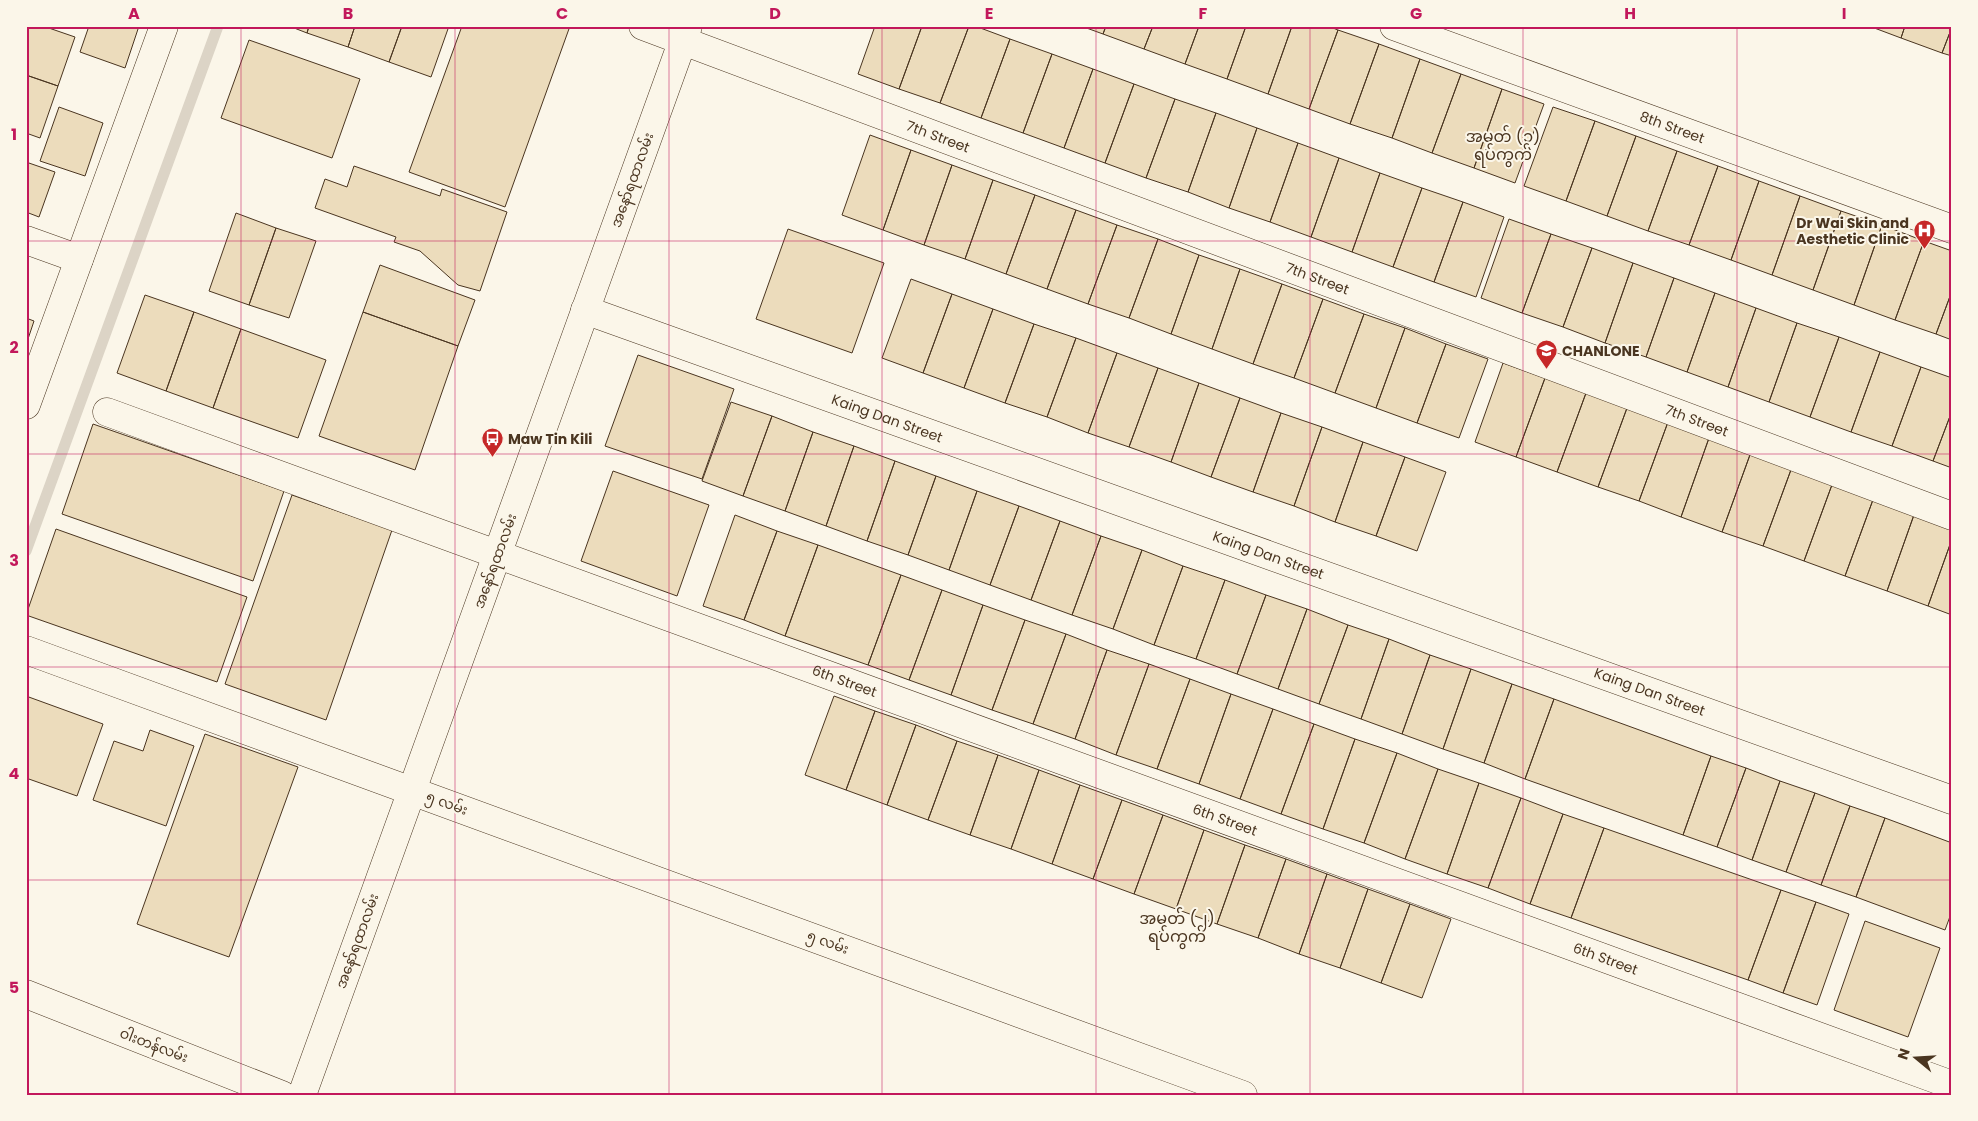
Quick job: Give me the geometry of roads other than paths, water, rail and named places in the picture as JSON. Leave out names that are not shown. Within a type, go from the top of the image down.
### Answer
[{"type":"street","points":[[26,405],[164,26]]},
{"type":"street","name":"7th Street","points":[[643,26],[685,33],[1952,516]]},
{"type":"street","name":"8th Street","points":[[1394,26],[1952,229]]},
{"type":"street","name":"အနော်ရထာလမ်း","points":[[302,1095],[685,33]]},
{"type":"street","points":[[26,240],[79,259]]},
{"type":"street","name":"Kaing Dan Street","points":[[585,310],[1952,800]]},
{"type":"street","name":"6th Street","points":[[106,412],[1952,1085]]},
{"type":"street","name":"၅ လမ်း","points":[[26,650],[1244,1095]]},
{"type":"street","name":"ဝါးတန်လမ်း","points":[[26,994],[282,1095]]},
{"type":"waterway","points":[[26,551],[218,26]]},
{"type":"place","name":"Dr Wai Skin and Aesthetic Clinic","points":[[1925,250]]},
{"type":"place","name":"CHANLONE","points":[[1546,370]]},
{"type":"place","name":"Maw Tin Kili","points":[[492,458]]},
{"type":"district","name":"အမှတ် (၃) ရပ်ကွက်","points":[[1503,145]]},
{"type":"district","name":"အမှတ် (၂) ရပ်ကွက်","points":[[1177,927]]}]
